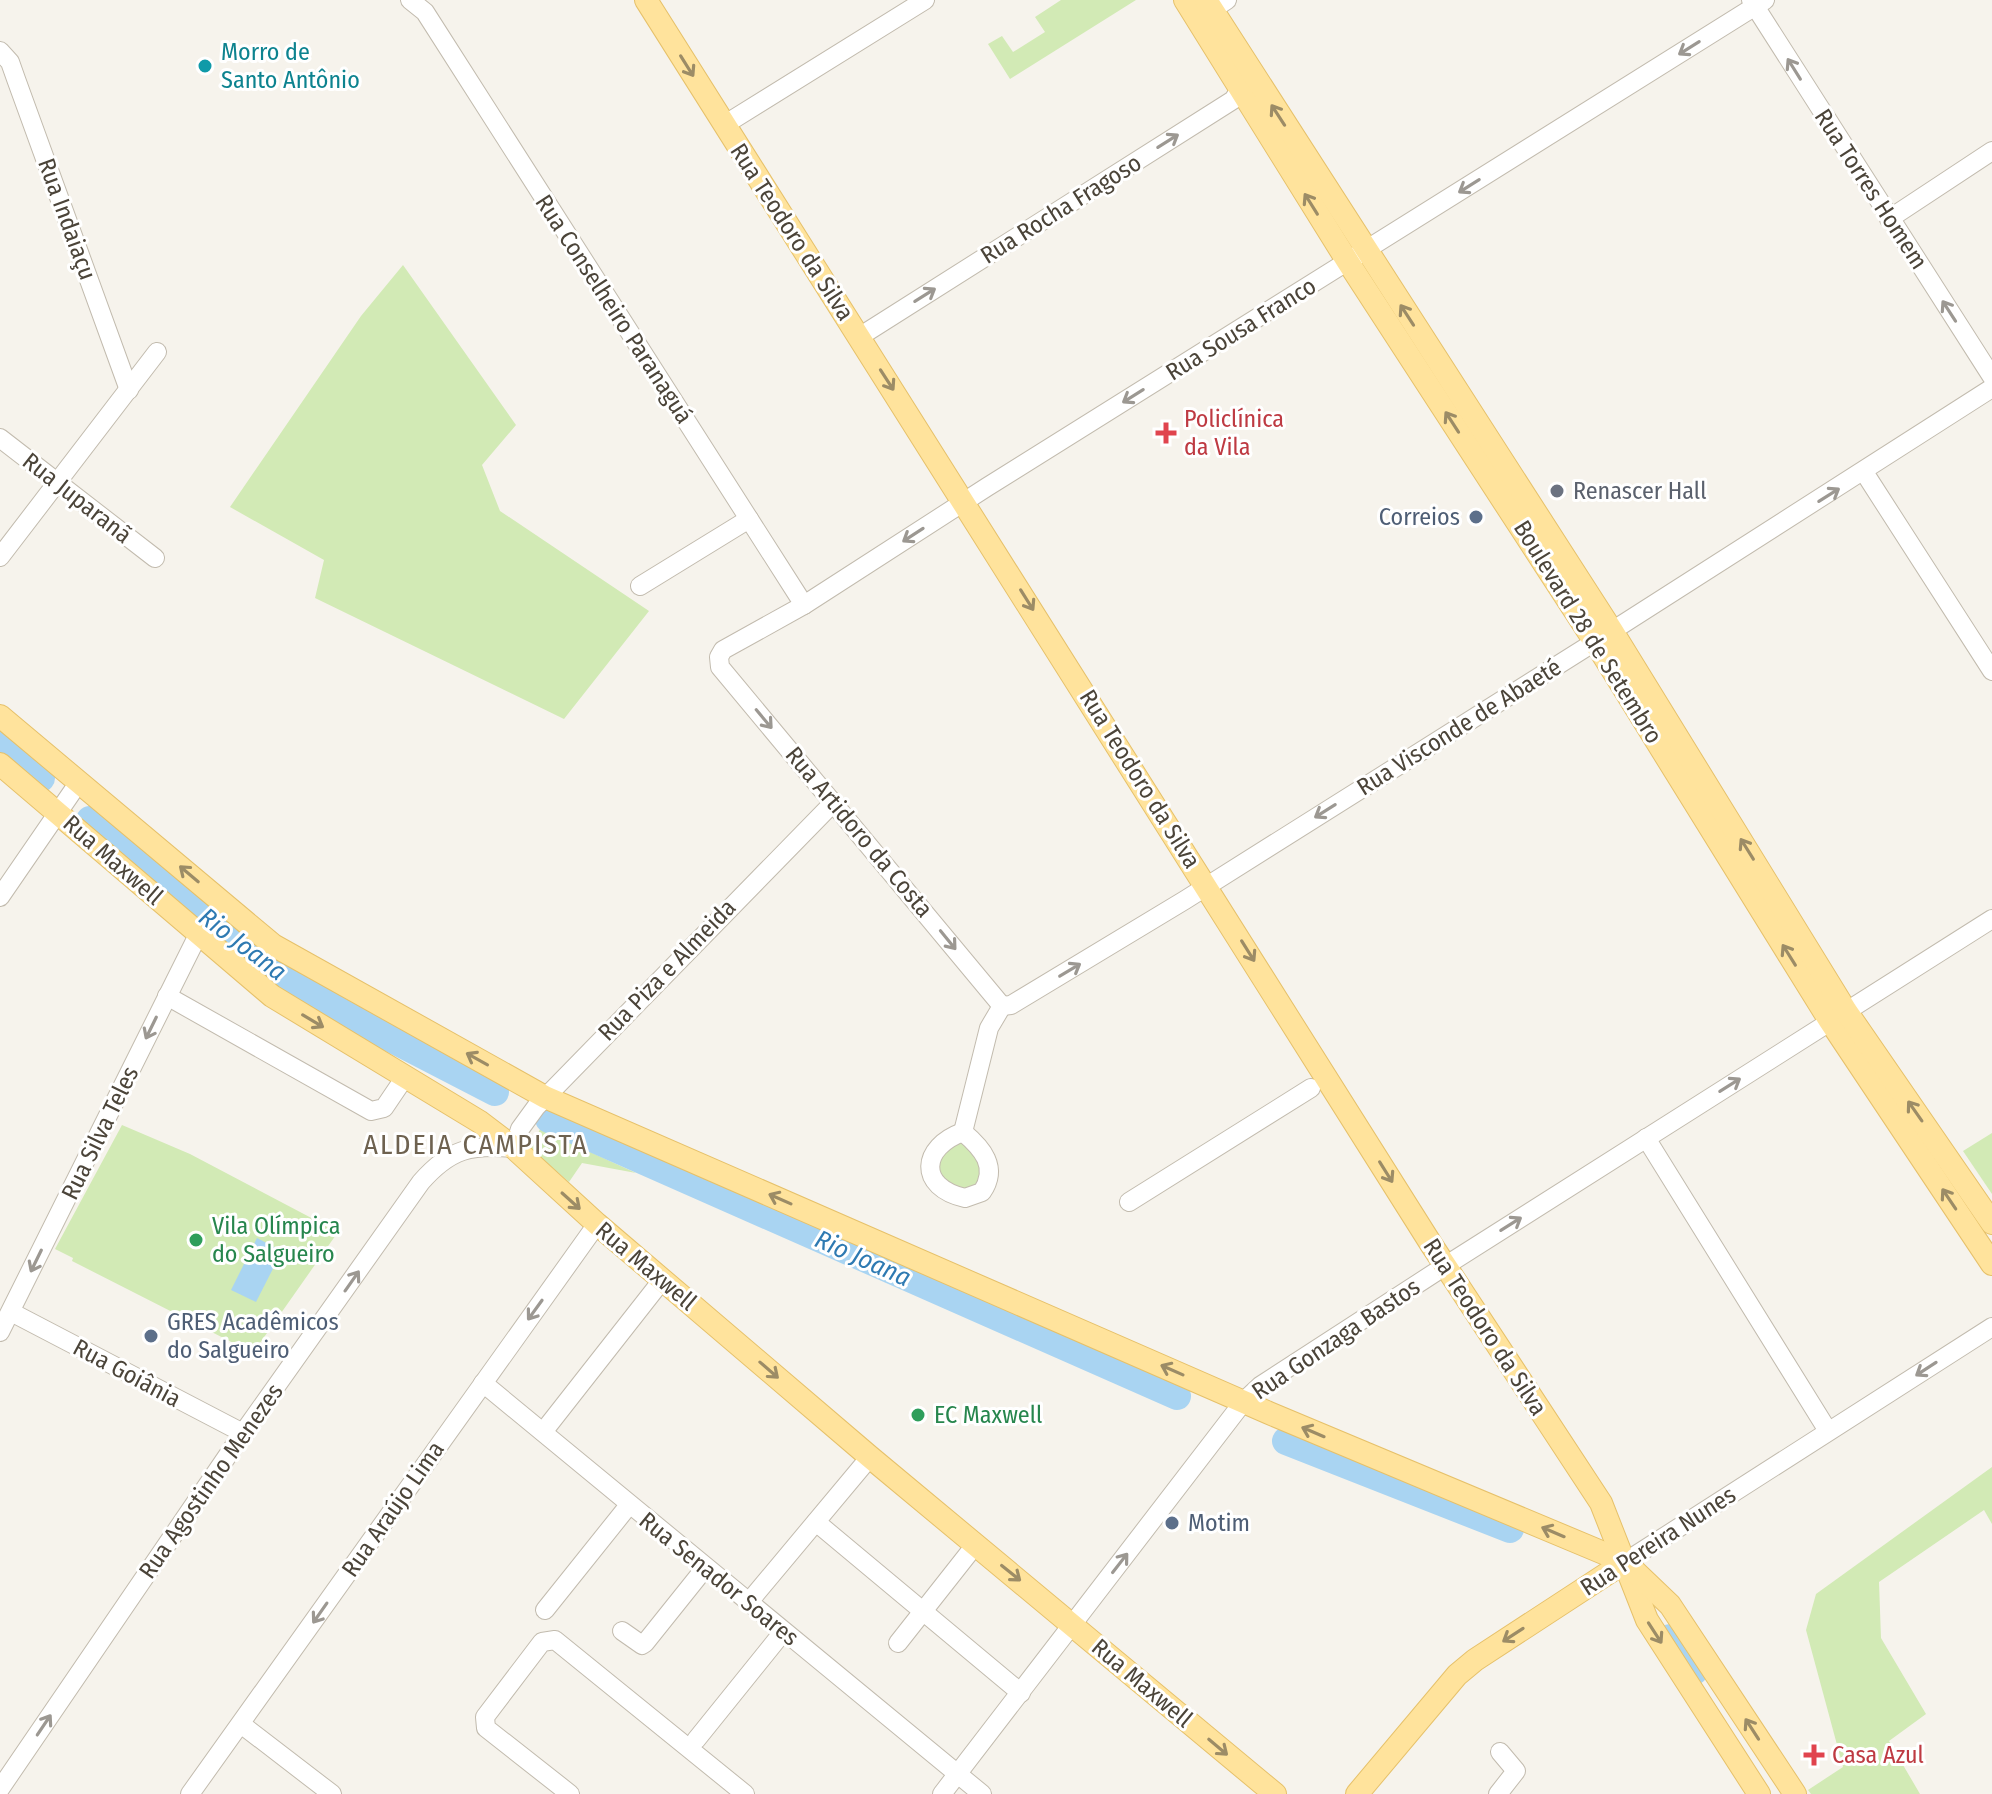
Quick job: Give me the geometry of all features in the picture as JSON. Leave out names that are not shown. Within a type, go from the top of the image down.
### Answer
[{"type":"main road","name":"Rua Teodoro da Silva","points":[[646,0],[1445,1266],[1601,1503],[1647,1620],[1759,1794]]},
{"type":"main road","name":"Boulevard 28 de Setembro","points":[[1185,0],[1240,92],[1357,257],[1604,636],[1992,1264]]},
{"type":"main road","name":"Boulevard 28 de Setembro","points":[[1215,3],[1250,71],[1357,257]]},
{"type":"main road","name":"Rua Maxwell","points":[[0,716],[273,945],[545,1097],[1244,1401],[1625,1562]]},
{"type":"main road","name":"Rua Maxwell","points":[[0,764],[272,996],[480,1122],[514,1148],[597,1224],[870,1457],[1275,1794]]},
{"type":"main road","name":"Boulevard 28 de Setembro","points":[[1838,1016],[1992,1223]]},
{"type":"main road","name":"Rua Pereira Nunes","points":[[1357,1794],[1457,1675],[1475,1660],[1625,1562]]},
{"type":"main road","points":[[1625,1562],[1670,1605],[1795,1794]]},
{"type":"street","name":"Rua Conselheiro Paranaguá","points":[[410,0],[425,12],[804,605]]},
{"type":"street","points":[[724,125],[925,0]]},
{"type":"street","name":"Rua Torres Homem","points":[[1757,2],[1889,219],[1992,377]]},
{"type":"street","name":"Rua Sousa Franco","points":[[719,657],[723,650],[804,605],[1757,2]]},
{"type":"street","name":"Rua Indaiaçu","points":[[0,51],[10,62],[129,390]]},
{"type":"street","name":"Rua Rocha Fragoso","points":[[859,337],[1233,100],[1250,71]]},
{"type":"street","points":[[1889,219],[1992,151]]},
{"type":"street","points":[[0,557],[157,352]]},
{"type":"street","name":"Rua Visconde de Abaeté","points":[[1002,1006],[1011,1005],[1207,885],[1864,472],[1992,388]]},
{"type":"street","name":"Rua Juparanã","points":[[0,438],[155,558]]},
{"type":"street","points":[[1864,472],[1992,671]]},
{"type":"street","points":[[640,586],[749,519]]},
{"type":"street","name":"Rua Artidoro da Costa","points":[[719,657],[720,667],[1002,1006]]},
{"type":"street","points":[[0,897],[79,782]]},
{"type":"street","name":"Rua Piza e Almeida","points":[[514,1148],[520,1129],[545,1097],[834,802]]},
{"type":"street","name":"Rua Gonzaga Bastos","points":[[942,1794],[1244,1401],[1273,1377],[1445,1266],[1992,919]]},
{"type":"street","name":"Rua Silva Teles","points":[[0,1332],[199,933]]},
{"type":"street","points":[[167,996],[371,1111],[384,1108],[405,1077]]},
{"type":"street","points":[[963,1132],[989,1028],[1002,1006]]},
{"type":"street","points":[[1129,1202],[1311,1088]]},
{"type":"street","points":[[1646,1138],[1828,1431]]},
{"type":"street","name":"Rua Agostinho Menezes","points":[[0,1789],[243,1433],[421,1182],[435,1166],[464,1150],[487,1146],[514,1148]]},
{"type":"street","name":"Rua Araújo Lima","points":[[190,1794],[597,1224]]},
{"type":"street","points":[[543,1432],[663,1279]]},
{"type":"street","name":"Rua Goiânia","points":[[11,1312],[243,1433]]},
{"type":"street","name":"Rua Pereira Nunes","points":[[1625,1562],[1992,1327]]},
{"type":"street","name":"Rua Senador Soares","points":[[483,1383],[982,1794]]},
{"type":"street","points":[[748,1603],[870,1457]]},
{"type":"street","points":[[545,1610],[629,1505]]},
{"type":"street","points":[[816,1522],[1021,1693]]},
{"type":"street","points":[[898,1643],[976,1544]]},
{"type":"street","points":[[622,1631],[642,1645],[645,1643],[705,1568]]},
{"type":"street","points":[[696,1740],[783,1632]]},
{"type":"street","points":[[570,1794],[486,1728],[484,1723],[485,1717],[542,1642],[549,1639],[555,1640],[745,1794]]},
{"type":"street","points":[[241,1724],[332,1794]]},
{"type":"street","points":[[1498,1794],[1516,1771],[1500,1752]]},
{"type":"green space","points":[[1061,0],[1136,0],[1010,79],[988,44],[1002,36],[1013,52],[1045,32],[1035,17]]},
{"type":"green space","points":[[403,265],[516,425],[482,465],[500,511],[649,611],[564,719],[315,598],[324,560],[230,507],[361,316]]},
{"type":"green space","name":"Vila Olímpica do Salgueiro","points":[[122,1125],[190,1154],[338,1232],[253,1353],[72,1261],[73,1258],[55,1249]]},
{"type":"green space","points":[[540,1129],[636,1173],[582,1163],[569,1182],[531,1149]]},
{"type":"green space","points":[[1992,1133],[1992,1194],[1963,1151]]},
{"type":"green space","points":[[964,1138],[987,1176],[971,1192],[940,1185],[939,1156]]},
{"type":"green space","points":[[1992,1467],[1992,1524],[1984,1510],[1879,1582],[1881,1638],[1926,1714],[1889,1741],[1920,1794],[1811,1794],[1808,1790],[1843,1767],[1806,1630],[1816,1594]]},
{"type":"water","points":[[257,1238],[282,1251],[256,1302],[231,1290]]},
{"type":"waterway","name":"Rio Joana","points":[[0,744],[41,778]]},
{"type":"waterway","name":"Rio Joana","points":[[90,820],[262,965],[344,1014],[495,1092]]},
{"type":"waterway","name":"Rio Joana","points":[[549,1119],[1177,1396]]},
{"type":"waterway","name":"Rio Joana","points":[[1286,1441],[1510,1529]]},
{"type":"waterway","name":"Rio Joana","points":[[1670,1638],[1694,1671]]},
{"type":"place","name":"Morro de Santo Antônio","points":[[205,66]]},
{"type":"place","name":"Policlínica da Vila","points":[[1166,433]]},
{"type":"place","name":"Renascer Hall","points":[[1557,491]]},
{"type":"place","name":"Correios","points":[[1476,517]]},
{"type":"place","name":"Vila Olímpica do Salgueiro","points":[[196,1240]]},
{"type":"place","name":"GRES Acadêmicos do Salgueiro","points":[[151,1336]]},
{"type":"place","name":"EC Maxwell","points":[[918,1415]]},
{"type":"place","name":"Motim","points":[[1172,1523]]},
{"type":"place","name":"Casa Azul","points":[[1814,1755]]},
{"type":"district","name":"ALDEIA CAMPISTA","points":[[476,1144]]}]
